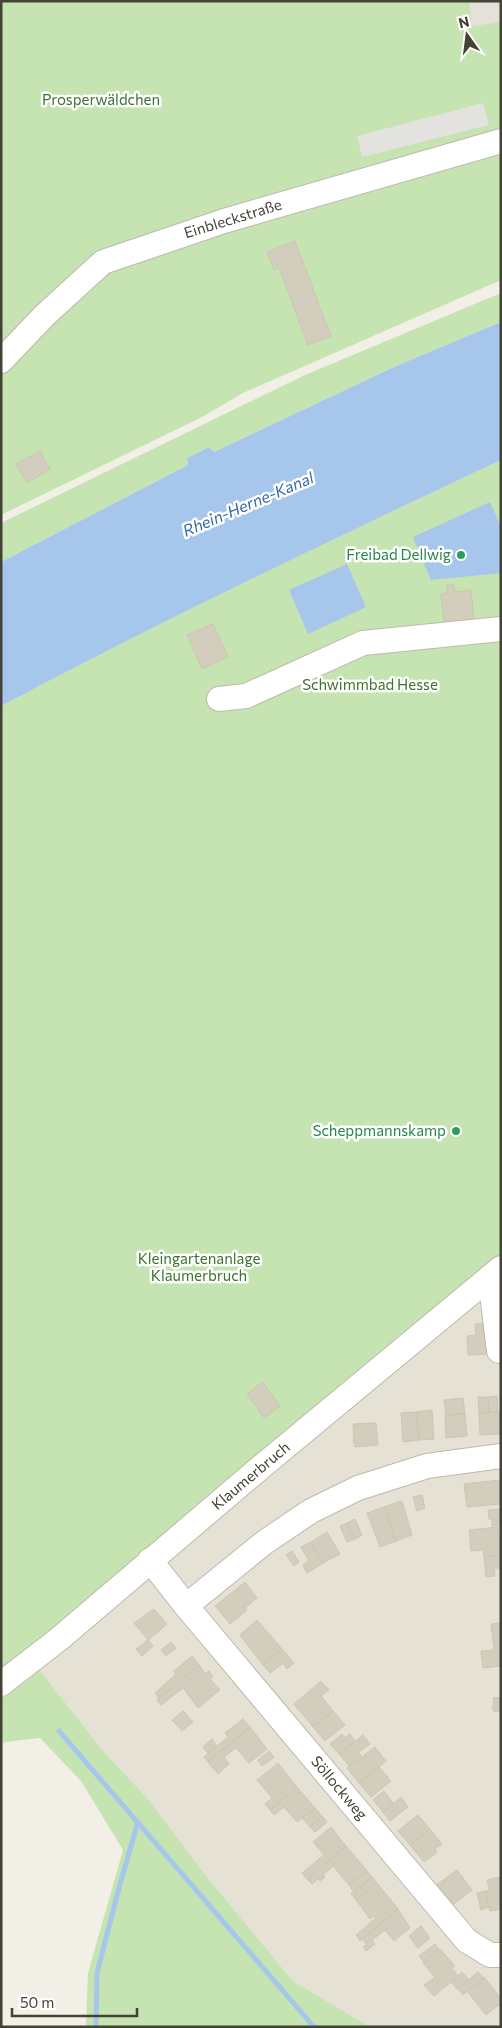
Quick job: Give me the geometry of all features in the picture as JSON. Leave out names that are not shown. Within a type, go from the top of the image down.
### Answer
[{"type":"street","name":"Einbleckstraße","points":[[1,360],[45,315],[103,262],[224,221],[501,142]]},
{"type":"street","points":[[219,699],[246,696],[363,643],[501,629]]},
{"type":"street","points":[[498,1273],[499,1351]]},
{"type":"street","name":"Klaumerbruch","points":[[1,1684],[59,1639],[150,1560],[498,1273]]},
{"type":"street","points":[[186,1606],[265,1542],[310,1510],[358,1488],[427,1466],[501,1456]]},
{"type":"street","name":"Söllockweg","points":[[150,1560],[186,1606],[467,1941],[490,1956],[501,1956]]},
{"type":"shaded area","points":[[470,1],[501,1],[501,22],[471,26]]},
{"type":"shaded area","points":[[483,103],[489,125],[362,157],[357,136]]},
{"type":"shaded area","points":[[501,1276],[501,2027],[370,2027],[293,1981],[206,1876],[148,1799],[104,1752],[35,1664]]},
{"type":"green space","name":"Prosperwäldchen","points":[[1,1],[470,1],[471,26],[501,22],[501,280],[243,393],[202,417],[1,515]]},
{"type":"green space","points":[[501,293],[501,322],[394,367],[214,452],[209,447],[187,458],[188,465],[1,562],[1,523],[305,375]]},
{"type":"green space","points":[[501,460],[501,1257],[35,1664],[104,1752],[148,1799],[206,1876],[293,1981],[370,2027],[86,2027],[88,1973],[123,1850],[81,1781],[40,1738],[1,1744],[1,706],[187,610]]},
{"type":"water","name":"Rhein-Herne-Kanal","points":[[501,322],[501,460],[250,580],[1,706],[1,562],[188,465],[187,458],[209,447],[214,452],[394,367]]},
{"type":"water","name":"Freibad Dellwig","points":[[490,502],[501,527],[501,573],[431,580],[413,537]]},
{"type":"water","name":"Freibad Dellwig","points":[[347,564],[366,607],[308,634],[289,590]]},
{"type":"building","points":[[295,241],[331,336],[308,345],[279,268],[274,270],[267,252]]},
{"type":"building","points":[[40,451],[50,469],[27,483],[16,464]]},
{"type":"building","points":[[454,584],[455,592],[471,590],[474,620],[444,623],[441,594],[447,593],[447,585]]},
{"type":"building","points":[[213,624],[228,657],[202,669],[187,635]]},
{"type":"building","points":[[493,1323],[495,1354],[468,1355],[467,1336],[476,1335],[475,1324]]},
{"type":"building","points":[[263,1382],[280,1406],[264,1418],[247,1394]]},
{"type":"building","points":[[497,1396],[498,1412],[489,1412],[488,1397]]},
{"type":"building","points":[[478,1397],[488,1397],[489,1412],[479,1413]]},
{"type":"building","points":[[463,1398],[465,1414],[446,1415],[444,1400]]},
{"type":"building","points":[[432,1410],[434,1439],[419,1440],[416,1412]]},
{"type":"building","points":[[416,1412],[419,1440],[403,1442],[401,1413]]},
{"type":"building","points":[[499,1412],[501,1434],[480,1435],[479,1413]]},
{"type":"building","points":[[465,1414],[467,1436],[446,1438],[445,1415]]},
{"type":"building","points":[[376,1423],[378,1445],[355,1447],[353,1424]]},
{"type":"building","points":[[501,1480],[501,1504],[467,1507],[464,1484]]},
{"type":"building","points":[[422,1495],[425,1508],[417,1511],[413,1497]]},
{"type":"building","points":[[402,1501],[412,1535],[396,1541],[384,1507]]},
{"type":"building","points":[[384,1507],[396,1541],[380,1547],[367,1513]]},
{"type":"building","points":[[501,1509],[501,1518],[489,1519],[488,1510]]},
{"type":"building","points":[[501,1518],[501,1525],[492,1526],[492,1519]]},
{"type":"building","points":[[355,1519],[362,1535],[355,1539],[347,1523]]},
{"type":"building","points":[[347,1523],[355,1539],[347,1542],[340,1526]]},
{"type":"building","points":[[498,1527],[501,1555],[484,1557],[483,1550],[471,1551],[469,1530]]},
{"type":"building","points":[[327,1532],[340,1554],[323,1563],[311,1542]]},
{"type":"building","points":[[311,1542],[323,1563],[307,1573],[303,1565],[309,1561],[301,1547]]},
{"type":"building","points":[[292,1551],[299,1562],[294,1566],[286,1555]]},
{"type":"building","points":[[501,1555],[501,1568],[494,1568],[495,1576],[486,1577],[484,1557]]},
{"type":"building","points":[[245,1582],[257,1598],[245,1608],[247,1610],[230,1624],[215,1606]]},
{"type":"building","points":[[154,1609],[167,1624],[148,1640],[134,1623]]},
{"type":"building","points":[[257,1620],[282,1649],[263,1665],[240,1635]]},
{"type":"building","points":[[500,1623],[501,1642],[493,1642],[491,1624]]},
{"type":"building","points":[[148,1640],[153,1646],[142,1656],[136,1649]]},
{"type":"building","points":[[171,1642],[176,1648],[166,1656],[161,1650]]},
{"type":"building","points":[[493,1642],[501,1642],[501,1666],[483,1668],[481,1651],[494,1650]]},
{"type":"building","points":[[282,1649],[294,1663],[287,1669],[283,1663],[270,1673],[263,1665]]},
{"type":"building","points":[[192,1656],[199,1665],[159,1698],[155,1693],[176,1674],[174,1671]]},
{"type":"building","points":[[199,1665],[205,1673],[209,1671],[213,1677],[210,1679],[220,1690],[198,1708],[183,1688],[161,1705],[157,1700]]},
{"type":"building","points":[[321,1681],[329,1690],[321,1696],[333,1711],[313,1727],[294,1704]]},
{"type":"building","points":[[501,1697],[501,1718],[500,1711],[494,1712],[492,1706],[494,1706],[493,1698]]},
{"type":"building","points":[[183,1711],[193,1722],[182,1731],[172,1720]]},
{"type":"building","points":[[333,1711],[345,1725],[325,1741],[313,1727]]},
{"type":"building","points":[[243,1719],[250,1727],[208,1762],[204,1757],[228,1737],[225,1733]]},
{"type":"building","points":[[250,1727],[267,1749],[249,1763],[236,1748],[224,1757],[229,1764],[218,1774],[208,1762]]},
{"type":"building","points":[[342,1734],[345,1738],[350,1734],[355,1741],[339,1754],[330,1744]]},
{"type":"building","points":[[363,1735],[370,1744],[359,1752],[361,1756],[349,1766],[339,1754]]},
{"type":"building","points":[[212,1739],[217,1746],[208,1753],[203,1747]]},
{"type":"building","points":[[375,1747],[386,1761],[359,1783],[347,1768]]},
{"type":"building","points":[[269,1751],[274,1757],[262,1766],[258,1760]]},
{"type":"building","points":[[278,1763],[297,1787],[270,1810],[265,1804],[272,1798],[257,1780]]},
{"type":"building","points":[[379,1767],[391,1781],[371,1797],[359,1783]]},
{"type":"building","points":[[297,1787],[315,1808],[297,1822],[284,1807],[274,1815],[270,1810]]},
{"type":"building","points":[[384,1791],[393,1803],[383,1812],[373,1800]]},
{"type":"building","points":[[401,1797],[408,1807],[390,1821],[383,1812]]},
{"type":"building","points":[[315,1808],[322,1816],[310,1827],[302,1818]]},
{"type":"building","points":[[418,1815],[430,1829],[410,1845],[398,1831]]},
{"type":"building","points":[[322,1816],[327,1822],[315,1832],[310,1827]]},
{"type":"building","points":[[331,1827],[346,1846],[307,1879],[302,1873],[324,1855],[313,1842]]},
{"type":"building","points":[[430,1829],[442,1844],[435,1849],[437,1852],[424,1862],[410,1845]]},
{"type":"building","points":[[346,1846],[367,1871],[349,1885],[333,1866],[323,1875],[325,1877],[320,1881],[318,1879],[312,1884],[307,1879]]},
{"type":"building","points":[[457,1870],[472,1890],[450,1907],[435,1886]]},
{"type":"building","points":[[367,1871],[372,1877],[354,1892],[349,1885]]},
{"type":"building","points":[[372,1877],[377,1883],[356,1900],[351,1894]]},
{"type":"building","points":[[500,1877],[501,1909],[490,1911],[485,1891],[490,1890],[487,1880]]},
{"type":"building","points":[[377,1883],[398,1909],[360,1941],[356,1935],[376,1918],[374,1916],[370,1919],[356,1900]]},
{"type":"building","points":[[485,1891],[489,1907],[481,1910],[477,1893]]},
{"type":"building","points":[[398,1909],[410,1928],[394,1941],[385,1930],[372,1940],[375,1944],[366,1951],[363,1947],[367,1945],[362,1939]]},
{"type":"building","points":[[421,1926],[430,1938],[418,1948],[409,1936]]},
{"type":"building","points":[[435,1944],[439,1950],[424,1962],[419,1956]]},
{"type":"building","points":[[440,1949],[455,1966],[452,1968],[458,1976],[434,1996],[424,1985],[435,1977],[423,1963]]},
{"type":"building","points":[[462,1972],[469,1980],[457,1989],[451,1982]]},
{"type":"building","points":[[478,1972],[483,1978],[463,1995],[458,1989]]},
{"type":"building","points":[[484,1977],[501,1998],[501,2003],[486,2015],[467,1991]]},
{"type":"waterway","points":[[59,1731],[314,2027]]},
{"type":"waterway","points":[[96,2027],[97,1973],[138,1822]]},
{"type":"place","name":"Freibad Dellwig","points":[[461,555]]},
{"type":"place","name":"Scheppmannskamp","points":[[456,1131]]},
{"type":"park label","name":"Schwimmbad Hesse","points":[[370,685]]},
{"type":"park label","name":"Kleingartenanlage Klaumerbruch","points":[[199,1268]]}]
